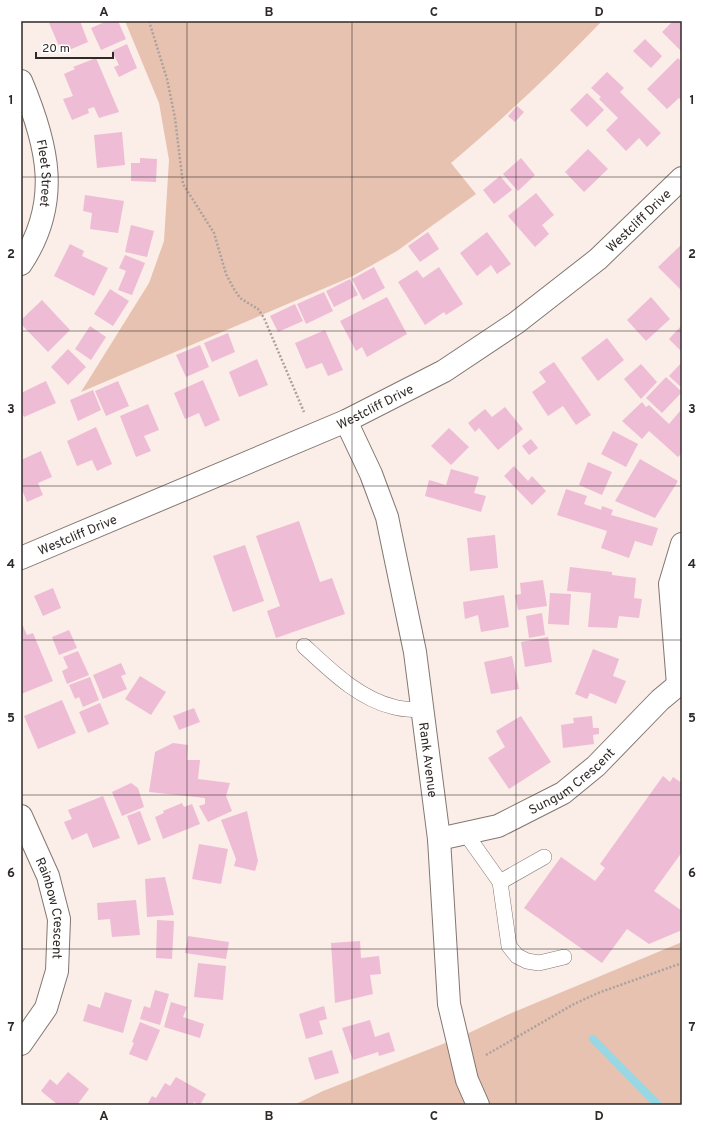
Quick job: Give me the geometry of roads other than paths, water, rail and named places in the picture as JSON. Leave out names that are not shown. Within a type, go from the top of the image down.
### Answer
[{"type":"street","name":"Fleet Street","points":[[21,81],[32,108],[46,154],[47,198],[40,225],[30,251],[21,264]]},
{"type":"street","name":"Westcliff Drive","points":[[21,558],[346,421],[444,371],[516,324],[598,260],[682,178]]},
{"type":"street","name":"Rank Avenue","points":[[346,421],[371,474],[387,517],[415,652],[438,839],[449,1004],[467,1080],[478,1105]]},
{"type":"street","points":[[680,685],[670,584],[682,544]]},
{"type":"street","name":"Sungum Crescent","points":[[438,839],[498,826],[563,793],[596,766],[660,700],[680,685]]},
{"type":"street","name":"Rainbow Crescent","points":[[21,818],[48,876],[58,919],[57,971],[46,1008],[21,1044]]},
{"type":"lane","points":[[304,646],[335,674],[360,692],[378,702],[395,708],[422,710]]},
{"type":"lane","points":[[466,834],[500,882],[509,946],[517,956],[527,961],[539,963],[564,956]]},
{"type":"lane","points":[[500,882],[544,857]]},
{"type":"waterway","points":[[593,1039],[658,1105]]}]
